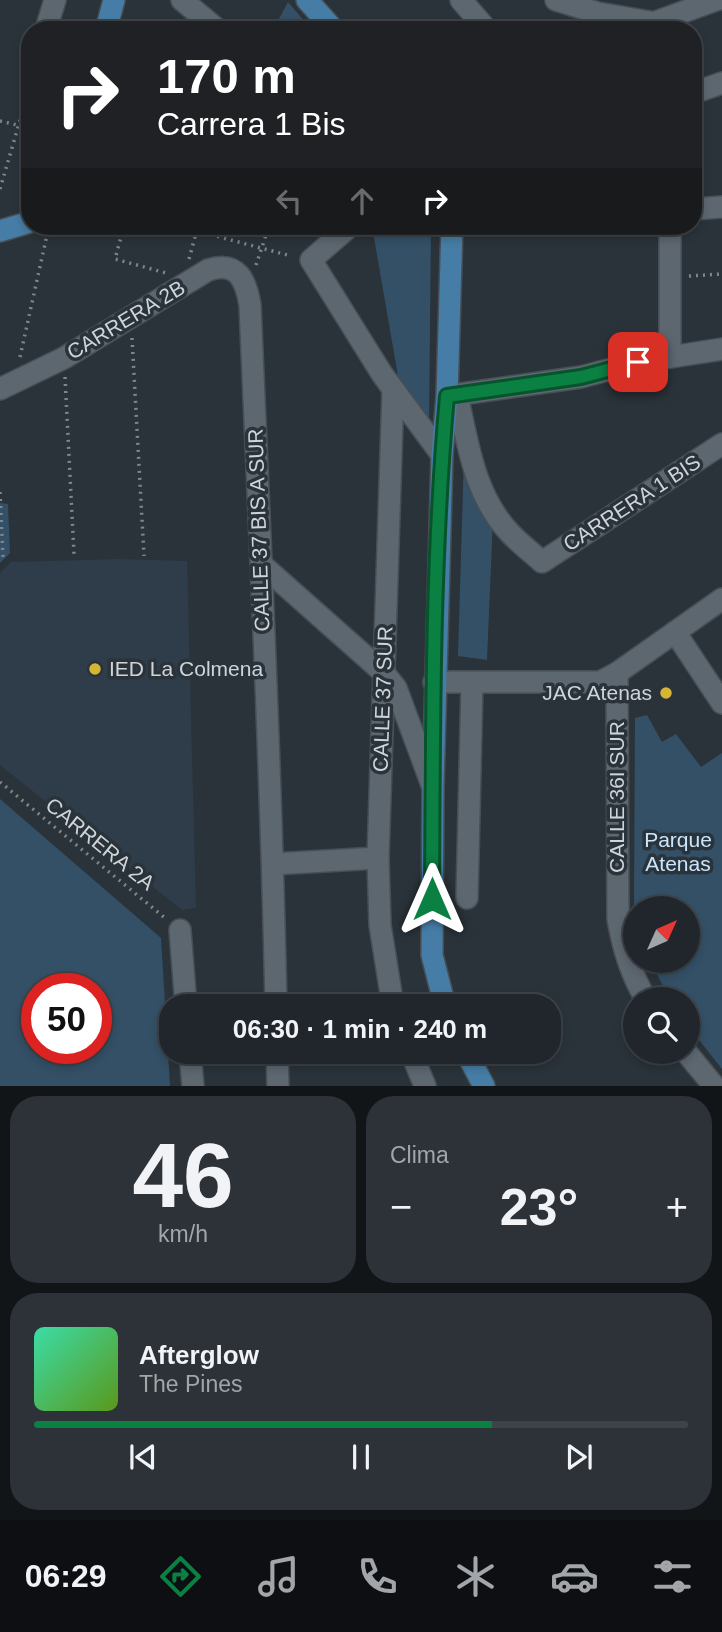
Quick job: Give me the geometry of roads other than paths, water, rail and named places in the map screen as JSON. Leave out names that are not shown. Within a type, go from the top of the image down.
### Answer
[{"type":"main road","points":[[108,21],[114,0]]},
{"type":"main road","points":[[307,0],[326,21]]},
{"type":"main road","points":[[0,231],[21,225]]},
{"type":"main road","points":[[442,994],[432,955],[433,788],[442,455],[452,396],[452,235]]},
{"type":"main road","points":[[473,1064],[484,1086]]},
{"type":"street","points":[[49,21],[55,0]]},
{"type":"street","points":[[183,0],[208,21]]},
{"type":"street","points":[[461,0],[479,21]]},
{"type":"street","points":[[556,0],[598,13],[644,21]]},
{"type":"street","points":[[661,21],[716,0]]},
{"type":"street","points":[[702,90],[722,83]]},
{"type":"street","points":[[702,208],[722,206]]},
{"type":"street","points":[[340,235],[311,260],[394,390],[442,455]]},
{"type":"street","points":[[670,235],[670,357]]},
{"type":"street","name":"CARRERA 2B","points":[[7,386],[64,358],[131,318],[187,279],[208,270],[222,267],[239,274],[247,286]]},
{"type":"street","name":"CALLE 37 BIS A SUR","points":[[247,286],[261,564],[276,994]]},
{"type":"street","points":[[452,396],[581,377],[670,357],[722,349]]},
{"type":"street","name":"CALLE 37 SUR","points":[[391,994],[380,925],[378,858],[394,390]]},
{"type":"street","name":"CARRERA 1 BIS","points":[[452,396],[476,481],[484,498],[510,534],[542,562],[722,444]]},
{"type":"street","points":[[261,564],[384,673],[396,688],[433,788]]},
{"type":"street","points":[[435,682],[591,683],[617,673],[722,599]]},
{"type":"street","points":[[675,632],[722,703]]},
{"type":"street","name":"CALLE 36I SUR","points":[[617,673],[618,919],[625,954],[638,987]]},
{"type":"street","points":[[467,898],[472,683]]},
{"type":"street","points":[[273,864],[378,858]]},
{"type":"street","points":[[180,930],[185,994]]},
{"type":"street","points":[[191,1064],[193,1086]]},
{"type":"street","points":[[277,1064],[278,1086]]},
{"type":"street","points":[[416,1064],[425,1086]]},
{"type":"street","points":[[696,1064],[714,1086]]},
{"type":"place","name":"IED La Colmena","points":[[95,669]]},
{"type":"place","name":"JAC Atenas","points":[[666,693]]},
{"type":"park label","name":"Parque Atenas","points":[[678,852]]}]
